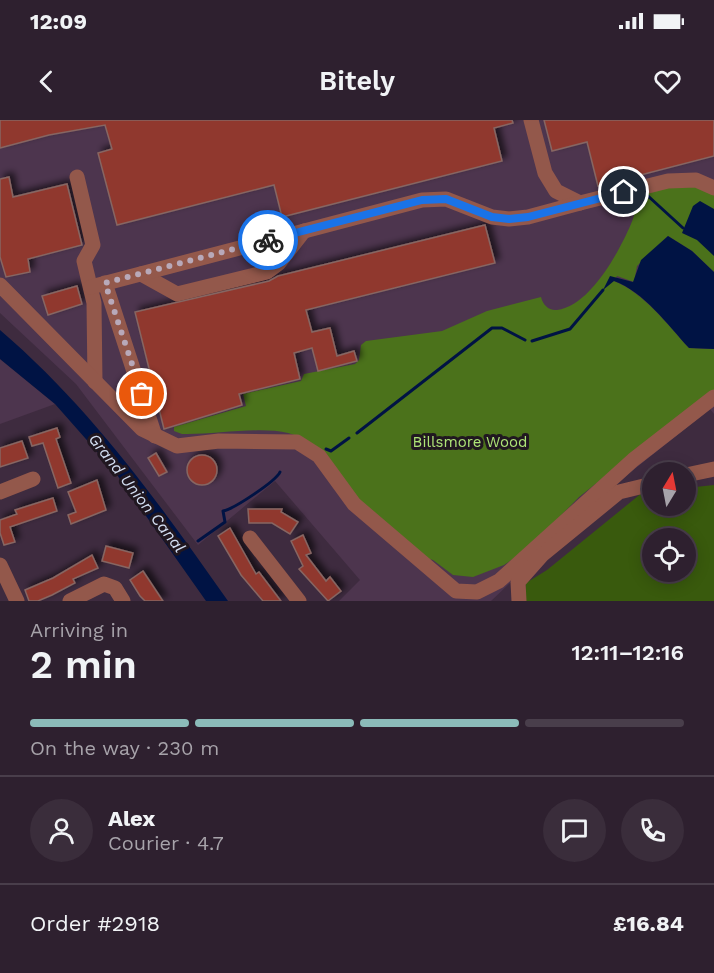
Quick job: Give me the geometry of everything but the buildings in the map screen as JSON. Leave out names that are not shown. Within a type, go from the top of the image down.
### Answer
[{"type":"street","points":[[531,120],[545,172],[555,191],[580,203]]},
{"type":"street","points":[[77,177],[93,245],[84,261],[98,285],[155,436]]},
{"type":"street","points":[[98,285],[422,200],[446,199],[492,217],[509,219],[528,217],[668,181],[696,180],[714,188]]},
{"type":"street","points":[[141,274],[177,294],[267,272],[279,263],[304,231]]},
{"type":"street","points":[[0,285],[141,429],[177,446],[219,441],[297,442],[319,456],[354,504],[413,557],[456,591],[477,592],[499,581],[633,460],[714,397]]},
{"type":"street","points":[[95,382],[94,303],[98,285]]},
{"type":"street","points":[[696,473],[714,469]]},
{"type":"street","points":[[0,492],[34,477]]},
{"type":"street","points":[[519,601],[518,582],[542,555],[619,492],[642,486]]},
{"type":"street","points":[[250,538],[299,601]]},
{"type":"street","points":[[0,565],[17,601]]},
{"type":"street","points":[[70,601],[104,584],[115,588],[123,601]]},
{"type":"shaded area","points":[[0,120],[714,120],[714,414],[710,409],[612,487],[491,601],[339,601],[360,580],[275,481],[198,545],[76,384],[0,313]]},
{"type":"shaded area","points":[[0,359],[55,404],[0,424]]},
{"type":"green space","name":"Billsmore Wood","points":[[677,183],[704,187],[714,194],[714,272],[692,251],[668,236],[637,266],[634,282],[617,276],[614,281],[645,301],[689,348],[714,349],[714,390],[579,497],[529,548],[504,565],[473,577],[453,575],[433,560],[421,557],[363,505],[323,453],[302,438],[288,433],[264,430],[194,434],[174,431],[174,427],[246,406],[243,394],[301,381],[304,374],[355,364],[359,360],[361,345],[366,341],[442,331],[487,311],[541,297],[551,310],[569,306],[581,299],[602,276],[626,236],[643,195],[654,189]]},
{"type":"green space","points":[[714,485],[714,601],[524,601],[526,583],[547,570],[642,493],[642,516],[696,516],[696,487]]},
{"type":"water","points":[[700,201],[714,209],[714,256],[697,240],[682,233],[693,206]]},
{"type":"water","points":[[668,236],[692,251],[714,272],[714,349],[689,348],[645,301],[625,286],[614,281],[603,290],[610,276],[633,282],[641,260]]},
{"type":"water","name":"Grand Union Canal","points":[[0,330],[65,392],[123,458],[228,601],[206,601],[115,472],[55,404],[0,359]]},
{"type":"waterway","points":[[648,196],[683,228]]},
{"type":"waterway","points":[[532,341],[570,329],[603,290]]},
{"type":"waterway","points":[[357,433],[492,328],[502,328],[525,340]]},
{"type":"waterway","points":[[326,449],[331,451],[349,438]]},
{"type":"waterway","points":[[198,541],[225,522],[223,511],[254,494],[271,482],[280,472]]},
{"type":"way so far","points":[[142,394],[116,310],[105,283],[268,240]]},
{"type":"route","points":[[268,240],[422,200],[446,199],[492,217],[509,219],[528,217],[624,192]]}]
